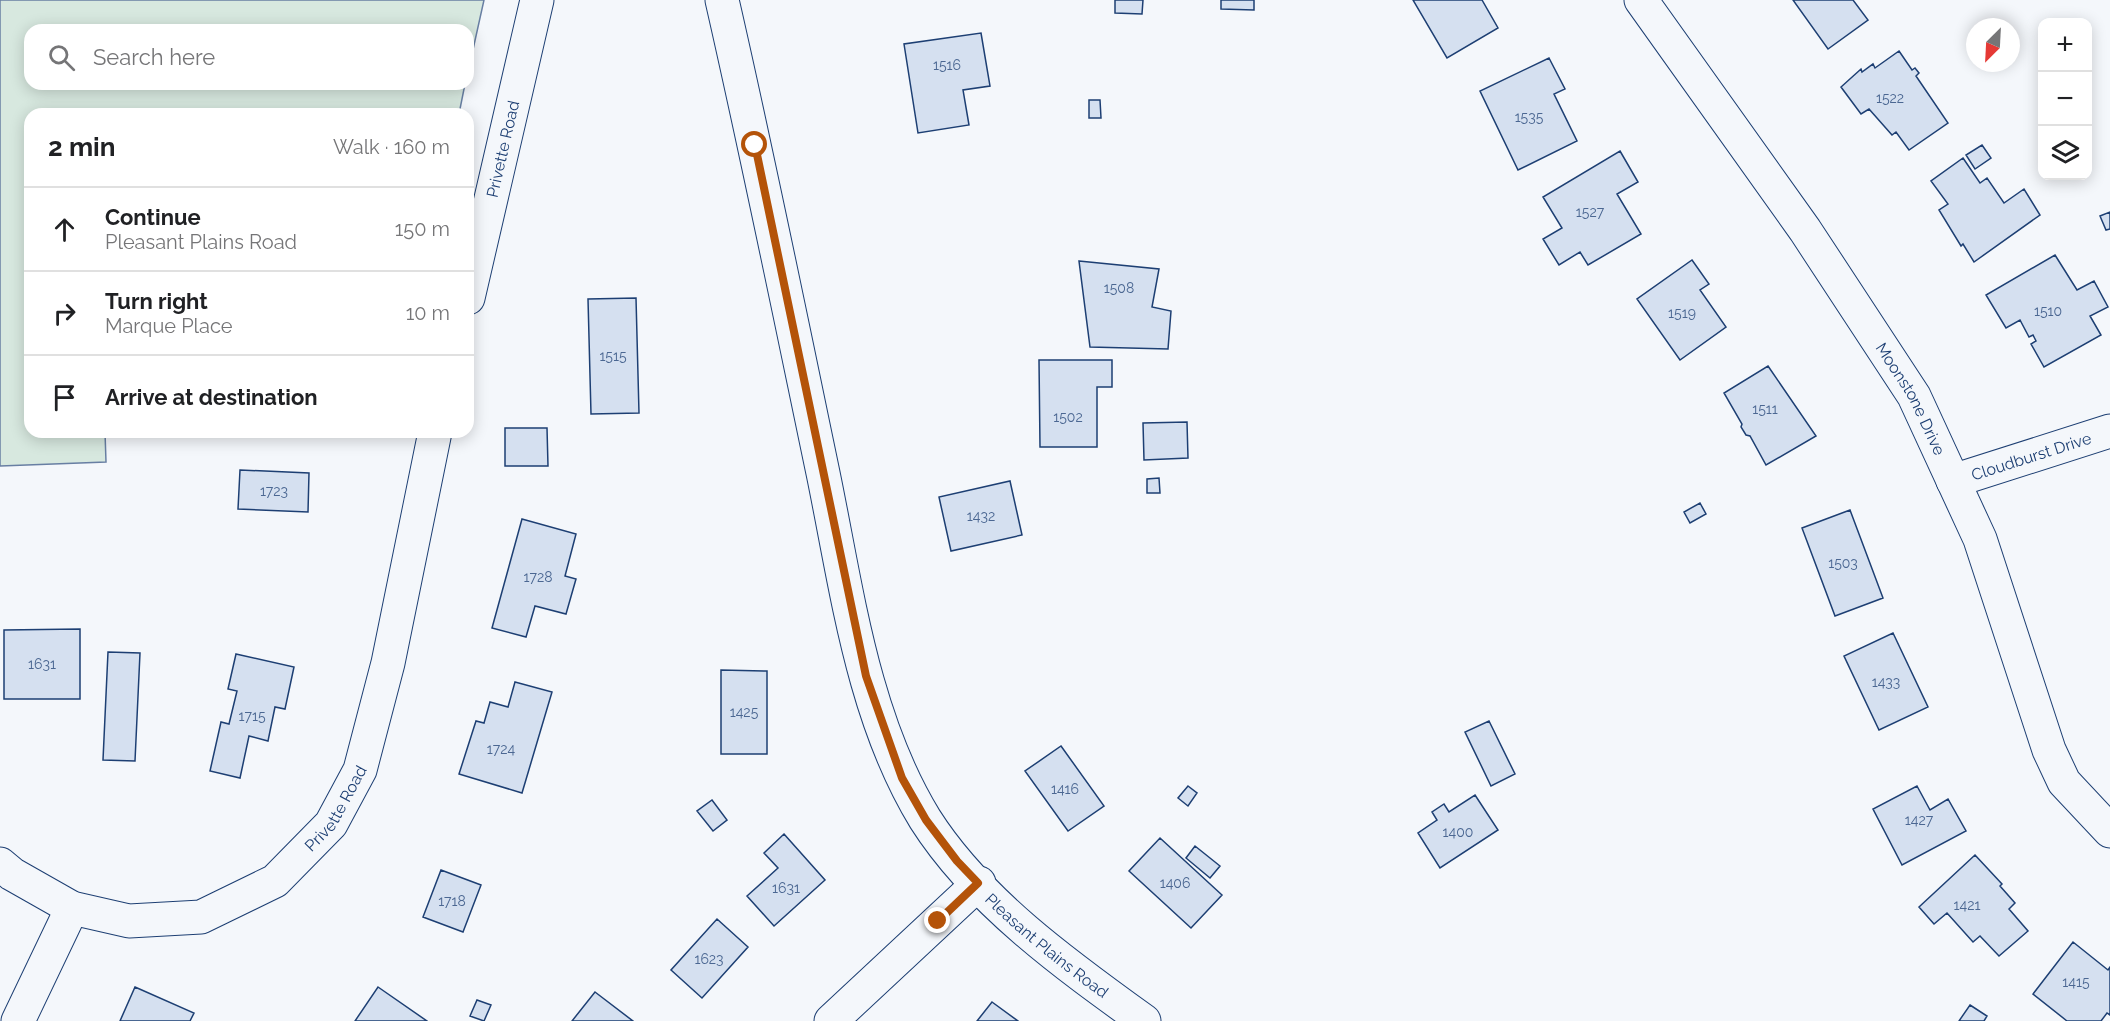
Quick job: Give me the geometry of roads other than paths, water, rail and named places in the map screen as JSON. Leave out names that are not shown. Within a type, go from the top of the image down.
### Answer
[{"type":"street","name":"Privette Road","points":[[474,274],[495,192],[537,0]]},
{"type":"street","name":"Pleasant Plains Road","points":[[722,0],[755,145],[866,676],[902,778],[926,820],[957,861],[1003,909],[1071,968],[1144,1021]]},
{"type":"street","name":"Moonstone Drive","points":[[1641,0],[1806,230],[1914,396],[1980,539],[2049,750],[2064,782],[2110,831]]},
{"type":"street","name":"Cloudburst Drive","points":[[1953,481],[2110,431]]},
{"type":"street","name":"Privette Road","points":[[0,864],[12,874],[72,908],[129,921],[201,917],[275,881],[332,824],[360,770],[388,663],[434,438]]},
{"type":"street","points":[[831,1021],[978,883]]},
{"type":"street","points":[[18,1021],[72,908]]}]
